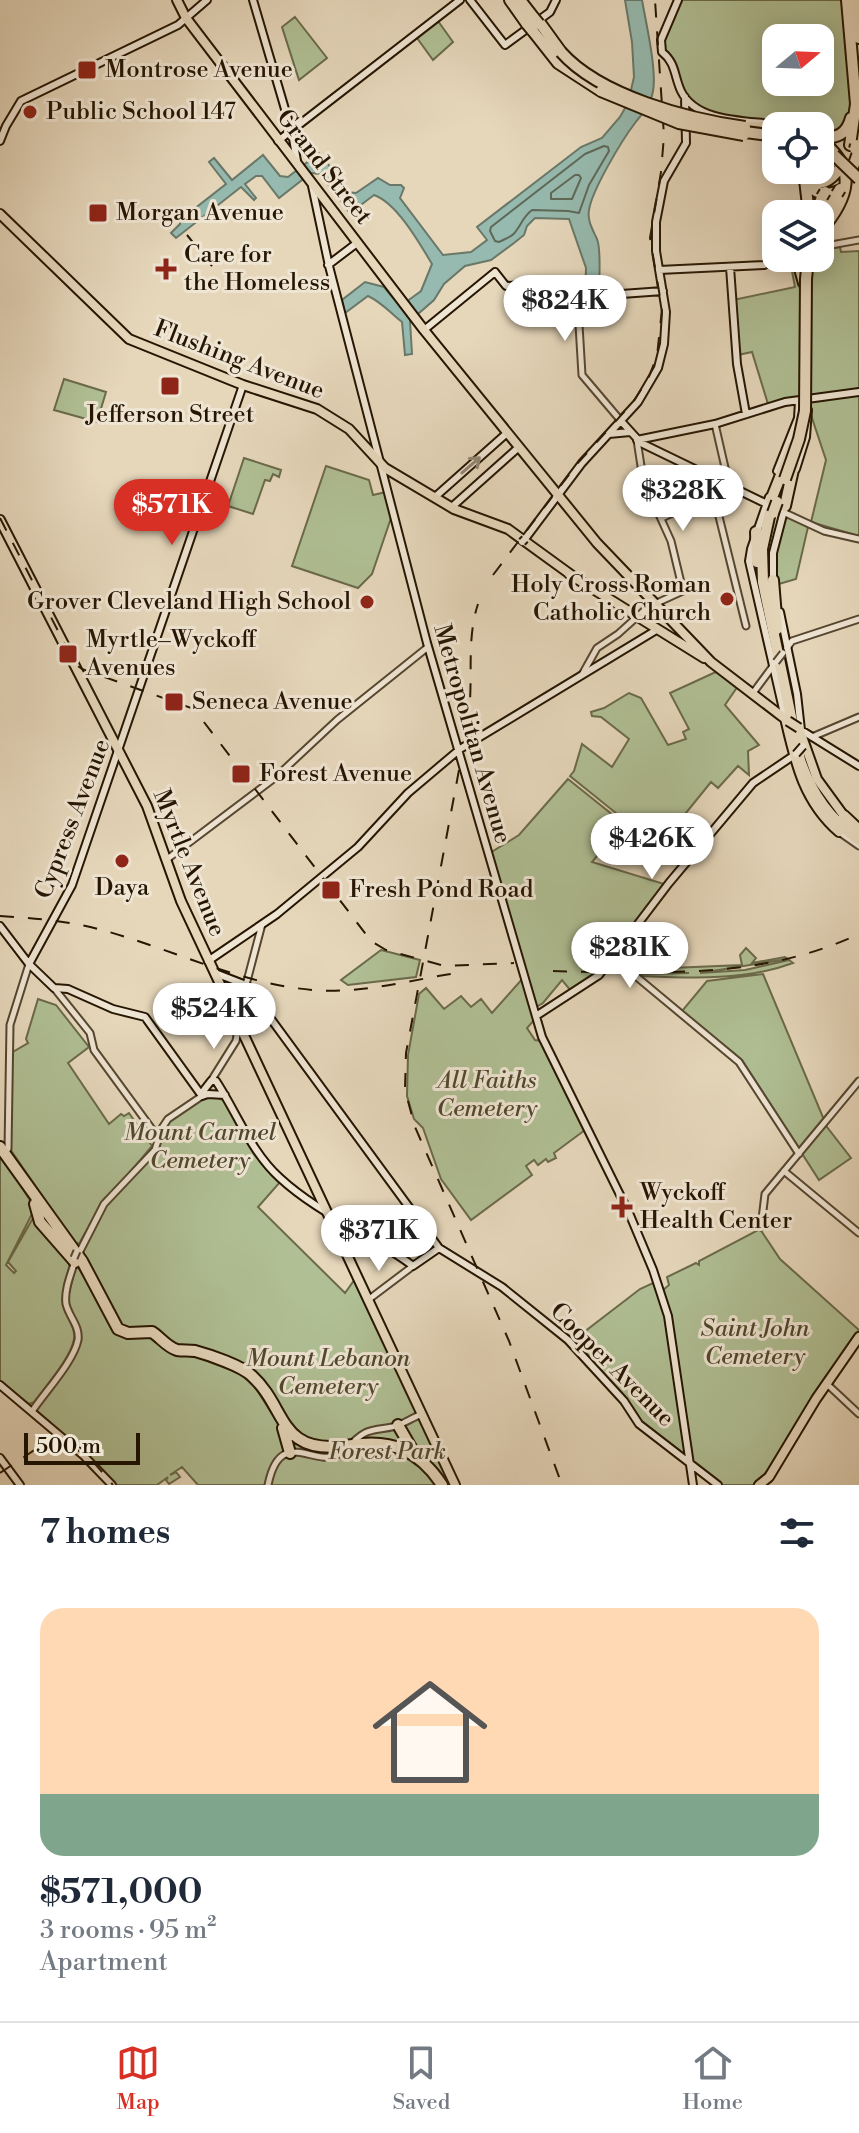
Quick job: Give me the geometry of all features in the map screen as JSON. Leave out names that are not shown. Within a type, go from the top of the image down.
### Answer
[{"type":"highway","points":[[851,0],[859,38]]},
{"type":"highway","points":[[834,137],[844,132],[851,122],[857,90],[853,70],[851,0]]},
{"type":"highway","points":[[831,200],[843,173],[857,90],[851,0]]},
{"type":"highway","points":[[515,1],[568,66],[590,82],[667,115],[705,126],[762,132]]},
{"type":"highway","points":[[548,43],[587,75],[612,88],[687,117],[745,131],[761,126]]},
{"type":"highway","points":[[548,43],[565,68],[595,89],[669,120],[700,128],[762,132]]},
{"type":"highway","points":[[810,184],[823,194],[838,192],[859,110]]},
{"type":"highway","points":[[832,200],[859,132]]},
{"type":"highway","points":[[834,143],[840,146],[843,173]]},
{"type":"highway","points":[[834,148],[850,171],[851,190],[841,208]]},
{"type":"highway","points":[[834,216],[855,198]]},
{"type":"highway","points":[[801,272],[804,284]]},
{"type":"highway","points":[[804,319],[805,272]]},
{"type":"highway","points":[[774,509],[798,443],[806,272]]},
{"type":"highway","points":[[806,272],[801,417],[767,536],[764,564],[768,605],[808,770],[830,808],[859,837]]},
{"type":"highway","points":[[774,509],[807,430],[801,403]]},
{"type":"highway","points":[[773,485],[807,430]]},
{"type":"highway","points":[[756,532],[756,556],[803,770],[826,810],[859,837]]},
{"type":"highway","points":[[774,584],[777,635]]},
{"type":"highway","points":[[844,816],[859,837]]},
{"type":"highway","points":[[839,832],[859,837]]},
{"type":"highway","points":[[0,1147],[82,1261],[116,1327],[122,1332],[152,1332],[173,1348],[239,1370],[250,1377],[289,1433],[305,1444]]},
{"type":"highway","points":[[0,1147],[28,1192],[80,1261],[116,1330],[127,1336],[149,1334],[172,1351],[201,1355],[251,1375],[285,1426],[298,1438],[319,1446],[374,1444],[399,1448],[419,1461],[441,1485]]},
{"type":"highway","points":[[28,1192],[40,1222],[76,1255],[106,1307]]},
{"type":"highway","points":[[40,1222],[44,1217],[53,1227]]},
{"type":"highway","points":[[278,1420],[289,1450]]},
{"type":"highway","points":[[289,1450],[294,1440],[324,1449],[404,1443],[400,1426]]},
{"type":"highway","points":[[400,1426],[410,1448],[441,1485]]},
{"type":"highway","points":[[386,1443],[419,1458]]},
{"type":"main road","name":"Grand Street","points":[[177,0],[186,18],[278,141],[292,153],[317,200],[357,243],[600,550],[620,564],[711,662]]},
{"type":"main road","points":[[0,141],[21,101],[178,25],[207,0]]},
{"type":"main road","points":[[253,0],[291,131],[292,153]]},
{"type":"main road","points":[[278,141],[460,0]]},
{"type":"main road","points":[[470,0],[505,45],[550,12],[556,0]]},
{"type":"main road","points":[[562,566],[524,541],[558,495],[648,388],[658,368],[664,344],[666,312],[655,247],[656,218],[664,181],[686,142],[685,97],[672,61],[662,51],[661,40],[678,0]]},
{"type":"main road","points":[[685,97],[707,114],[761,126]]},
{"type":"main road","name":"Metropolitan Avenue","points":[[317,200],[327,265],[340,310]]},
{"type":"main road","name":"Metropolitan Avenue","points":[[317,200],[327,265],[428,647],[536,1016],[544,1040],[629,1213],[660,1288],[668,1316],[693,1485]]},
{"type":"main road","name":"Flushing Avenue","points":[[0,214],[129,339],[243,385],[323,412],[349,429],[382,466],[454,509],[508,529],[574,577],[711,662]]},
{"type":"main road","points":[[327,265],[357,243]]},
{"type":"main road","points":[[659,270],[762,265]]},
{"type":"main road","points":[[730,267],[736,357],[746,414]]},
{"type":"main road","points":[[424,330],[495,272],[506,286],[579,282],[580,297],[663,291]]},
{"type":"main road","name":"Cypress Avenue","points":[[29,964],[72,885],[243,385]]},
{"type":"main road","points":[[640,439],[859,392]]},
{"type":"main road","points":[[801,403],[773,485],[774,584],[785,650],[797,694],[803,745],[819,784],[844,816]]},
{"type":"main road","points":[[621,421],[640,439],[774,509]]},
{"type":"main road","points":[[607,435],[630,432]]},
{"type":"main road","points":[[507,433],[439,499],[454,505],[519,447]]},
{"type":"main road","points":[[774,509],[756,532],[749,561],[802,783],[815,806],[839,832]]},
{"type":"main road","name":"Myrtle Avenue","points":[[0,520],[8,542],[147,806],[181,901],[208,961],[455,1485]]},
{"type":"main road","points":[[208,961],[264,925],[358,847],[408,793],[458,750],[658,629]]},
{"type":"main road","points":[[711,662],[811,737],[859,766]]},
{"type":"main road","points":[[536,1016],[599,975],[669,883],[753,783],[794,755],[811,737]]},
{"type":"main road","points":[[0,926],[29,964],[54,988],[68,989],[113,1009],[145,1017],[204,1093],[225,1095]]},
{"type":"main road","points":[[204,1093],[211,1081],[216,1081],[258,1152],[271,1168],[326,1210],[411,1265],[439,1248],[246,985],[215,973]]},
{"type":"main road","name":"Cooper Avenue","points":[[439,1248],[502,1287],[563,1333],[624,1401],[639,1423],[718,1485]]},
{"type":"main road","points":[[427,1256],[447,1253]]},
{"type":"main road","points":[[572,1337],[577,1349]]},
{"type":"main road","points":[[759,1485],[769,1477],[859,1337]]},
{"type":"main road","points":[[765,1485],[828,1385],[859,1345]]},
{"type":"main road","points":[[0,1385],[32,1408],[97,1467],[112,1485]]},
{"type":"main road","points":[[0,1458],[20,1485]]},
{"type":"street","points":[[834,244],[859,240]]},
{"type":"street","points":[[580,297],[582,375],[621,421]]},
{"type":"street","points":[[715,424],[729,486]]},
{"type":"street","points":[[583,674],[597,648],[655,603],[683,591],[671,541],[643,479],[640,439]]},
{"type":"street","points":[[709,476],[746,626]]},
{"type":"street","points":[[662,518],[713,493]]},
{"type":"street","points":[[774,509],[824,531],[859,539]]},
{"type":"street","points":[[752,693],[772,661],[792,641],[859,619]]},
{"type":"street","points":[[166,860],[276,777],[337,720],[428,647]]},
{"type":"street","points":[[811,737],[859,717]]},
{"type":"street","points":[[211,1081],[233,1049],[246,985],[264,925]]},
{"type":"street","points":[[614,958],[739,1062],[799,1154]]},
{"type":"street","name":"Cypress Avenue","points":[[29,964],[10,1025],[3,1113],[6,1147],[76,1255]]},
{"type":"street","points":[[54,988],[90,1033],[95,1052],[157,1136]]},
{"type":"street","points":[[761,1227],[765,1195],[859,1081]]},
{"type":"street","points":[[32,1408],[75,1341],[74,1326],[64,1303],[76,1255],[102,1207],[153,1149],[163,1123],[204,1093]]},
{"type":"street","points":[[102,1207],[155,1150],[168,1119],[204,1093]]},
{"type":"street","points":[[784,1171],[859,1233]]},
{"type":"street","points":[[368,1300],[411,1265]]},
{"type":"street","points":[[828,1385],[859,1414]]},
{"type":"street","points":[[268,1485],[273,1470],[289,1450],[332,1457],[363,1434],[400,1426],[422,1414]]},
{"type":"green space","points":[[681,0],[846,0],[853,93],[851,113],[840,131],[834,130],[834,112],[762,112],[762,121],[715,112],[691,100],[673,62],[664,51],[663,42]]},
{"type":"green space","points":[[295,17],[327,58],[299,80],[282,27]]},
{"type":"green space","points":[[438,21],[453,42],[433,60],[417,38]]},
{"type":"green space","points":[[840,247],[841,252],[859,251],[859,390],[807,398],[811,272],[834,272],[834,248]]},
{"type":"green space","points":[[792,272],[798,272],[801,398],[768,404],[752,352],[738,355],[733,300],[795,287]]},
{"type":"green space","points":[[64,379],[106,392],[97,422],[54,410]]},
{"type":"green space","points":[[859,394],[859,536],[811,522],[826,460],[807,403]]},
{"type":"green space","points":[[244,458],[281,470],[279,477],[273,474],[270,481],[265,480],[253,514],[228,506]]},
{"type":"green space","points":[[326,466],[369,480],[373,495],[386,492],[392,515],[372,574],[358,588],[292,566]]},
{"type":"green space","points":[[785,515],[808,527],[796,579],[779,584],[774,562]]},
{"type":"green space","points":[[718,671],[738,686],[725,705],[759,745],[748,751],[749,775],[738,766],[718,788],[711,782],[664,840],[634,815],[627,822],[570,776],[582,744],[612,767],[629,739],[601,717],[592,716],[591,712],[629,693],[641,698],[668,745],[686,739],[683,732],[689,729],[670,693]]},
{"type":"green space","name":"All Faiths Cemetery","points":[[568,779],[624,824],[592,862],[664,884],[596,976],[571,991],[562,980],[536,1007],[490,853],[519,835]]},
{"type":"green space","points":[[746,948],[756,958],[752,963],[788,959],[700,973],[745,970],[789,960],[793,963],[736,976],[640,976],[689,973],[643,972],[646,969],[742,965],[740,955]]},
{"type":"green space","points":[[381,950],[420,960],[416,977],[348,985],[341,980]]},
{"type":"green space","points":[[763,974],[827,1127],[851,1158],[819,1180],[742,1060],[682,1011],[707,981]]},
{"type":"green space","name":"All Faiths Cemetery","points":[[523,978],[535,1019],[527,1028],[535,1040],[541,1041],[585,1130],[554,1153],[556,1158],[548,1162],[546,1159],[538,1165],[534,1160],[526,1166],[532,1175],[471,1220],[441,1179],[423,1128],[414,1119],[407,1096],[408,1055],[419,994],[426,988],[444,1009],[461,996],[471,1007],[481,999],[492,1013]]},
{"type":"green space","points":[[38,999],[56,1005],[89,1047],[68,1063],[109,1124],[121,1114],[129,1113],[152,1146],[104,1199],[79,1244],[74,1242],[8,1146],[11,1053],[28,1043],[26,1039]]},
{"type":"green space","points":[[203,1097],[225,1101],[281,1181],[258,1207],[345,1293],[355,1279],[454,1485],[198,1485],[182,1467],[170,1475],[176,1472],[180,1477],[169,1484],[166,1480],[168,1477],[157,1485],[114,1485],[96,1463],[35,1409],[67,1364],[79,1339],[67,1301],[76,1265],[84,1272],[116,1334],[127,1339],[143,1335],[151,1337],[170,1353],[194,1356],[241,1374],[255,1387],[283,1431],[258,1378],[138,1328],[120,1328],[81,1251],[108,1202],[154,1154],[161,1133],[172,1118]]},
{"type":"green space","points":[[0,1154],[35,1208],[6,1265],[14,1273],[16,1271],[8,1262],[33,1218],[70,1262],[63,1298],[73,1330],[72,1347],[51,1380],[29,1404],[0,1382]]},
{"type":"green space","name":"Saint John Cemetery","points":[[760,1229],[780,1259],[859,1330],[764,1475],[753,1485],[721,1485],[693,1463],[671,1314],[663,1290],[669,1285],[667,1277],[696,1263],[699,1265],[699,1261]]},
{"type":"green space","name":"Saint John Cemetery","points":[[655,1282],[667,1316],[687,1458],[641,1421],[575,1339],[640,1289]]},
{"type":"water","points":[[625,0],[642,0],[654,82],[648,104],[608,165],[591,201],[590,222],[600,258],[600,294],[585,294],[586,268],[569,219],[535,218],[524,235],[491,260],[465,266],[444,284],[434,300],[410,321],[412,354],[405,355],[402,322],[368,296],[345,313],[342,300],[365,282],[384,287],[393,298],[406,302],[421,291],[432,264],[407,225],[383,199],[374,195],[350,213],[320,174],[311,173],[279,198],[262,176],[256,176],[245,184],[256,198],[254,200],[241,187],[176,238],[171,233],[180,220],[226,184],[209,162],[214,158],[232,180],[263,155],[280,176],[288,177],[310,160],[305,153],[313,148],[324,158],[347,192],[356,193],[378,178],[390,185],[401,185],[404,188],[400,198],[443,255],[471,252],[487,240],[477,227],[581,147],[602,138],[620,117],[628,103],[634,77]]},
{"type":"railway","points":[[493,575],[577,464],[633,402],[648,379],[657,356],[662,309],[650,238],[664,136],[655,0]]},
{"type":"railway","points":[[187,235],[212,266]]},
{"type":"railway","points":[[0,518],[75,664],[194,709],[371,941],[386,950],[445,966],[514,963]]},
{"type":"railway","points":[[467,725],[472,634],[478,604]]},
{"type":"railway","points":[[459,770],[406,1053],[405,1090],[415,1127],[509,1341],[562,1485]]},
{"type":"railway","points":[[0,916],[90,927],[259,981],[313,990],[367,988],[457,973]]},
{"type":"railway","points":[[643,972],[699,971],[754,965],[807,954],[859,934]]},
{"type":"railway","points":[[553,971],[626,973]]},
{"type":"railway","points":[[0,1473],[51,1439],[62,1437],[96,1465],[113,1485]]},
{"type":"place","name":"Montrose Avenue","points":[[87,70]]},
{"type":"place","name":"Public School 147","points":[[30,112]]},
{"type":"place","name":"Morgan Avenue","points":[[98,213]]},
{"type":"place","name":"Care for the Homeless","points":[[166,269]]},
{"type":"place","name":"Jefferson Street","points":[[170,386]]},
{"type":"place","name":"Holy Cross Roman Catholic Church","points":[[727,599]]},
{"type":"place","name":"Grover Cleveland High School","points":[[367,602]]},
{"type":"place","name":"Myrtle–Wyckoff Avenues","points":[[68,654]]},
{"type":"place","name":"Seneca Avenue","points":[[174,702]]},
{"type":"place","name":"Forest Avenue","points":[[241,774]]},
{"type":"place","name":"Daya","points":[[122,861]]},
{"type":"place","name":"Fresh Pond Road","points":[[331,890]]},
{"type":"place","name":"Wyckoff Health Center","points":[[622,1207]]},
{"type":"park label","name":"Mount Carmel Cemetery","points":[[200,1147]]},
{"type":"park label","name":"Mount Lebanon Cemetery","points":[[328,1373]]},
{"type":"park label","name":"Forest Park","points":[[387,1452]]}]
